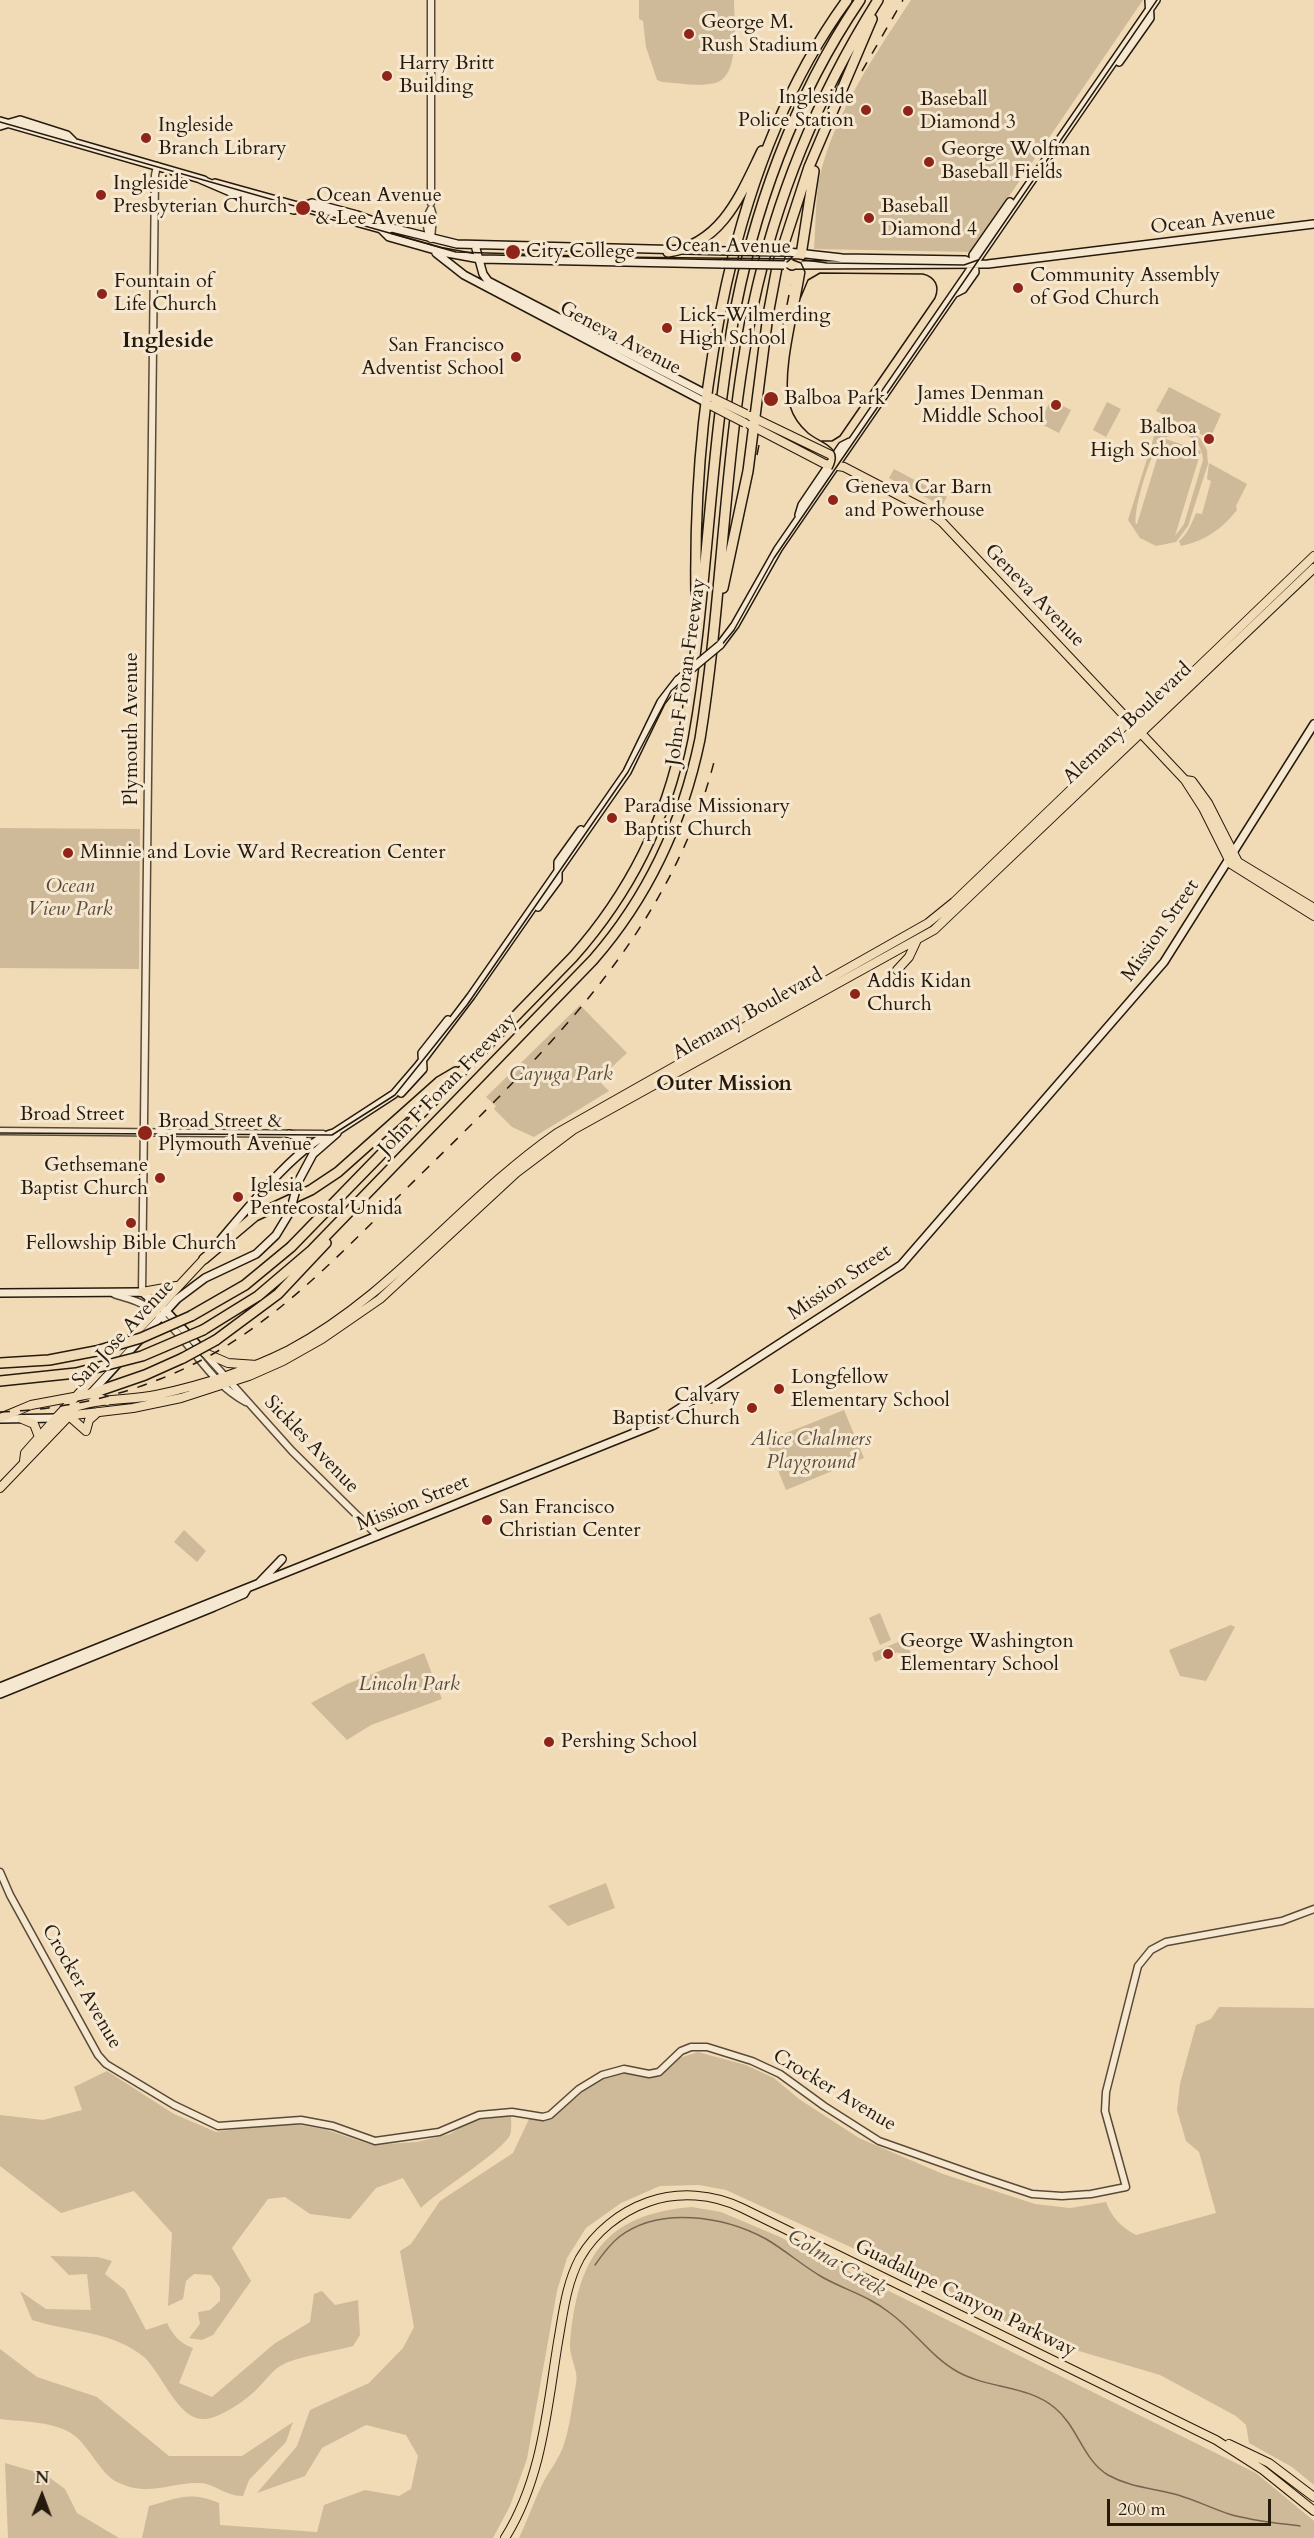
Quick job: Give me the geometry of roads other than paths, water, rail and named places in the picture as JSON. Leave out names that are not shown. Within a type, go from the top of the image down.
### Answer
[{"type":"highway","points":[[696,632],[699,483],[729,270],[758,178],[785,110],[814,51],[847,0]]},
{"type":"highway","name":"John F Foran Freeway","points":[[0,1364],[49,1360],[96,1351],[141,1338],[191,1316],[250,1281],[287,1251],[466,1067],[588,940],[617,902],[641,861],[664,806],[678,761],[696,632],[727,362],[749,252],[768,189],[794,123],[825,59],[860,0]]},
{"type":"highway","points":[[713,633],[746,478],[750,420],[771,296],[783,244],[809,167],[879,0]]},
{"type":"highway","name":"John F Foran Freeway","points":[[0,1381],[76,1373],[142,1356],[203,1330],[277,1281],[362,1199],[585,969],[636,903],[669,841],[689,785],[702,728],[744,362],[765,257],[786,189],[812,123],[838,69],[879,0]]},
{"type":"highway","points":[[788,265],[801,253],[811,180],[847,78]]},
{"type":"highway","points":[[668,252],[699,241],[728,217],[778,117],[785,110]]},
{"type":"highway","points":[[204,1259],[255,1216],[302,1195],[330,1178],[439,1082],[466,1067]]},
{"type":"highway","points":[[90,1394],[132,1380],[183,1358],[216,1340],[257,1311],[297,1276],[362,1199]]},
{"type":"main road","points":[[1149,0],[1149,10]]},
{"type":"main road","name":"San Jose Avenue","points":[[0,1488],[24,1461],[31,1458],[183,1294],[205,1278],[256,1254],[276,1234],[290,1212],[298,1182],[312,1154],[338,1131],[394,1094],[422,1061],[465,1004],[631,765],[661,702],[678,680],[720,645],[735,625],[769,563],[834,462],[851,442],[973,264],[973,255],[1013,198],[1021,194],[1156,0]]},
{"type":"main road","name":"Ocean Avenue","points":[[0,126],[20,120],[67,135],[73,141],[381,230],[389,237],[431,244],[545,245],[668,252],[788,252],[842,258],[965,260],[973,264]]},
{"type":"main road","name":"Ocean Avenue","points":[[0,121],[9,123]]},
{"type":"main road","name":"Ocean Avenue","points":[[302,207],[312,203],[357,215],[431,244],[480,259],[723,264],[973,264],[1088,254],[1314,224]]},
{"type":"main road","name":"Ocean Avenue","points":[[381,230],[392,228]]},
{"type":"main road","name":"Geneva Avenue","points":[[431,244],[464,275],[834,462],[923,508],[942,522],[1185,780],[1240,872],[1314,916]]},
{"type":"main road","name":"Geneva Avenue","points":[[475,245],[483,274],[488,281],[710,400]]},
{"type":"main road","name":"Alemany Boulevard","points":[[0,1418],[56,1418],[145,1406],[272,1366],[355,1318],[400,1282],[516,1173],[573,1130],[916,942],[959,908],[1314,556]]},
{"type":"main road","name":"Alemany Boulevard","points":[[80,1406],[154,1396],[224,1381],[323,1330],[372,1295],[508,1170],[556,1132],[928,923],[954,902],[1314,568]]},
{"type":"main road","name":"Mission Street","points":[[0,1687],[242,1589],[257,1586],[654,1425],[901,1265],[1164,962],[1314,724]]},
{"type":"main road","name":"Geneva Avenue","points":[[1230,857],[1314,908]]},
{"type":"main road","points":[[897,970],[909,957],[916,942]]},
{"type":"main road","name":"San Jose Avenue","points":[[24,1461],[25,1453],[73,1398],[301,1153],[323,1134],[338,1131]]},
{"type":"main road","points":[[289,1134],[303,1138],[305,1147],[301,1153]]},
{"type":"main road","points":[[312,1154],[322,1142],[323,1134]]},
{"type":"main road","points":[[0,1293],[114,1294],[142,1292],[177,1285]]},
{"type":"main road","name":"Sickles Avenue","points":[[142,1292],[167,1311],[205,1353]]},
{"type":"main road","points":[[295,1363],[304,1349]]},
{"type":"main road","points":[[205,1353],[228,1363],[258,1365]]},
{"type":"main road","points":[[0,1418],[31,1405],[90,1394],[113,1402]]},
{"type":"main road","points":[[699,1395],[710,1399],[724,1395]]},
{"type":"main road","points":[[56,1418],[80,1406]]},
{"type":"main road","points":[[69,1416],[86,1431],[90,1418],[98,1412]]},
{"type":"main road","points":[[22,1419],[34,1424],[39,1437]]},
{"type":"main road","points":[[257,1586],[282,1559],[282,1575]]},
{"type":"main road","name":"Mission Street","points":[[0,1694],[214,1607],[244,1594],[247,1589]]},
{"type":"main road","name":"Guadalupe Canyon Parkway","points":[[505,2538],[523,2505],[535,2471],[567,2293],[577,2264],[593,2239],[616,2218],[642,2204],[672,2196],[707,2197],[736,2205],[1216,2440],[1264,2459],[1314,2497]]},
{"type":"main road","name":"Guadalupe Canyon Parkway","points":[[1216,2440],[1263,2470],[1314,2511]]},
{"type":"street","points":[[431,0],[431,203]]},
{"type":"street","name":"Plymouth Avenue","points":[[142,1292],[148,669],[157,166]]},
{"type":"street","name":"Broad Street","points":[[0,1131],[323,1134]]},
{"type":"street","name":"Sickles Avenue","points":[[114,1294],[138,1301],[160,1318],[378,1536]]},
{"type":"street","name":"Sickles Avenue","points":[[205,1353],[224,1381]]},
{"type":"street","name":"Crocker Avenue","points":[[0,1872],[15,1905],[98,2055],[106,2064],[174,2105],[218,2126],[301,2120],[333,2126],[372,2141],[421,2137],[447,2130],[468,2118],[479,2115],[512,2112],[543,2117],[550,2115],[579,2089],[602,2075],[624,2070],[649,2074],[659,2072],[681,2051],[691,2047],[707,2047],[752,2061],[780,2074],[824,2106],[879,2141],[1032,2194],[1062,2196],[1092,2194],[1126,2187],[1105,2111],[1106,2092],[1138,1966],[1151,1950],[1166,1942],[1282,1921],[1314,1909]]},
{"type":"waterway","name":"Colma Creek","points":[[595,2265],[619,2237],[635,2227],[653,2221],[672,2218],[712,2220],[749,2231],[773,2243],[822,2277],[882,2307],[899,2320],[939,2359],[958,2372],[982,2382],[1033,2395],[1055,2408],[1069,2424],[1092,2461],[1108,2475],[1134,2485],[1184,2497],[1222,2512],[1265,2522],[1300,2526]]},
{"type":"tram line","points":[[0,1133],[332,1135],[395,1095],[467,1005],[628,772],[671,691],[720,647],[734,630],[774,558],[1157,0]]},
{"type":"tram line","points":[[0,122],[456,252],[611,257],[798,259],[827,263],[964,265],[978,260]]},
{"type":"tram line","points":[[793,260],[801,263],[805,272],[789,359],[787,377],[790,406],[805,430],[833,450],[835,461],[832,469]]},
{"type":"tram line","points":[[800,299],[808,280],[820,273],[923,274],[931,277],[937,286],[935,298],[840,436],[832,441],[822,441]]},
{"type":"railway","points":[[862,71],[903,0]]},
{"type":"railway","points":[[779,344],[791,285]]},
{"type":"railway","points":[[757,455],[759,445]]},
{"type":"railway","points":[[0,1412],[82,1402],[161,1379],[211,1355],[239,1338],[291,1299],[315,1277],[505,1091],[594,991],[634,937],[668,880],[695,820],[716,754]]},
{"type":"place","name":"George M. Rush Stadium","points":[[689,34]]},
{"type":"place","name":"Harry Britt Building","points":[[387,76]]},
{"type":"place","name":"Ingleside Police Station","points":[[866,110]]},
{"type":"place","name":"Baseball Diamond 3","points":[[908,111]]},
{"type":"place","name":"Ingleside Branch Library","points":[[146,138]]},
{"type":"place","name":"George Wolfman Baseball Fields","points":[[929,162]]},
{"type":"place","name":"Ingleside Presbyterian Church","points":[[101,195]]},
{"type":"place","name":"Ocean Avenue & Lee Avenue","points":[[303,208]]},
{"type":"place","name":"Baseball Diamond 4","points":[[869,218]]},
{"type":"place","name":"City College","points":[[513,252]]},
{"type":"place","name":"Community Assembly of God Church","points":[[1018,288]]},
{"type":"place","name":"Fountain of Life Church","points":[[102,294]]},
{"type":"place","name":"Lick-Wilmerding High School","points":[[667,328]]},
{"type":"place","name":"San Francisco Adventist School","points":[[516,357]]},
{"type":"place","name":"Balboa Park","points":[[771,399]]},
{"type":"place","name":"James Denman Middle School","points":[[1056,405]]},
{"type":"place","name":"Balboa High School","points":[[1209,439]]},
{"type":"place","name":"Geneva Car Barn and Powerhouse","points":[[833,500]]},
{"type":"place","name":"Paradise Missionary Baptist Church","points":[[612,818]]},
{"type":"place","name":"Minnie and Lovie Ward Recreation Center","points":[[68,853]]},
{"type":"place","name":"Addis Kidan Church","points":[[855,994]]},
{"type":"place","name":"Broad Street & Plymouth Avenue","points":[[145,1133]]},
{"type":"place","name":"Gethsemane Baptist Church","points":[[160,1178]]},
{"type":"place","name":"Iglesia Pentecostal Unida","points":[[238,1197]]},
{"type":"place","name":"Fellowship Bible Church","points":[[131,1223]]},
{"type":"place","name":"Longfellow Elementary School","points":[[779,1389]]},
{"type":"place","name":"Calvary Baptist Church","points":[[752,1408]]},
{"type":"place","name":"San Francisco Christian Center","points":[[487,1520]]},
{"type":"place","name":"George Washington Elementary School","points":[[888,1654]]},
{"type":"place","name":"Pershing School","points":[[549,1742]]},
{"type":"district","name":"Ingleside","points":[[168,342]]},
{"type":"district","name":"Outer Mission","points":[[724,1085]]},
{"type":"park label","name":"Ocean View Park","points":[[70,898]]},
{"type":"park label","name":"Cayuga Park","points":[[561,1075]]},
{"type":"park label","name":"Alice Chalmers Playground","points":[[811,1452]]},
{"type":"park label","name":"Lincoln Park","points":[[409,1685]]}]
